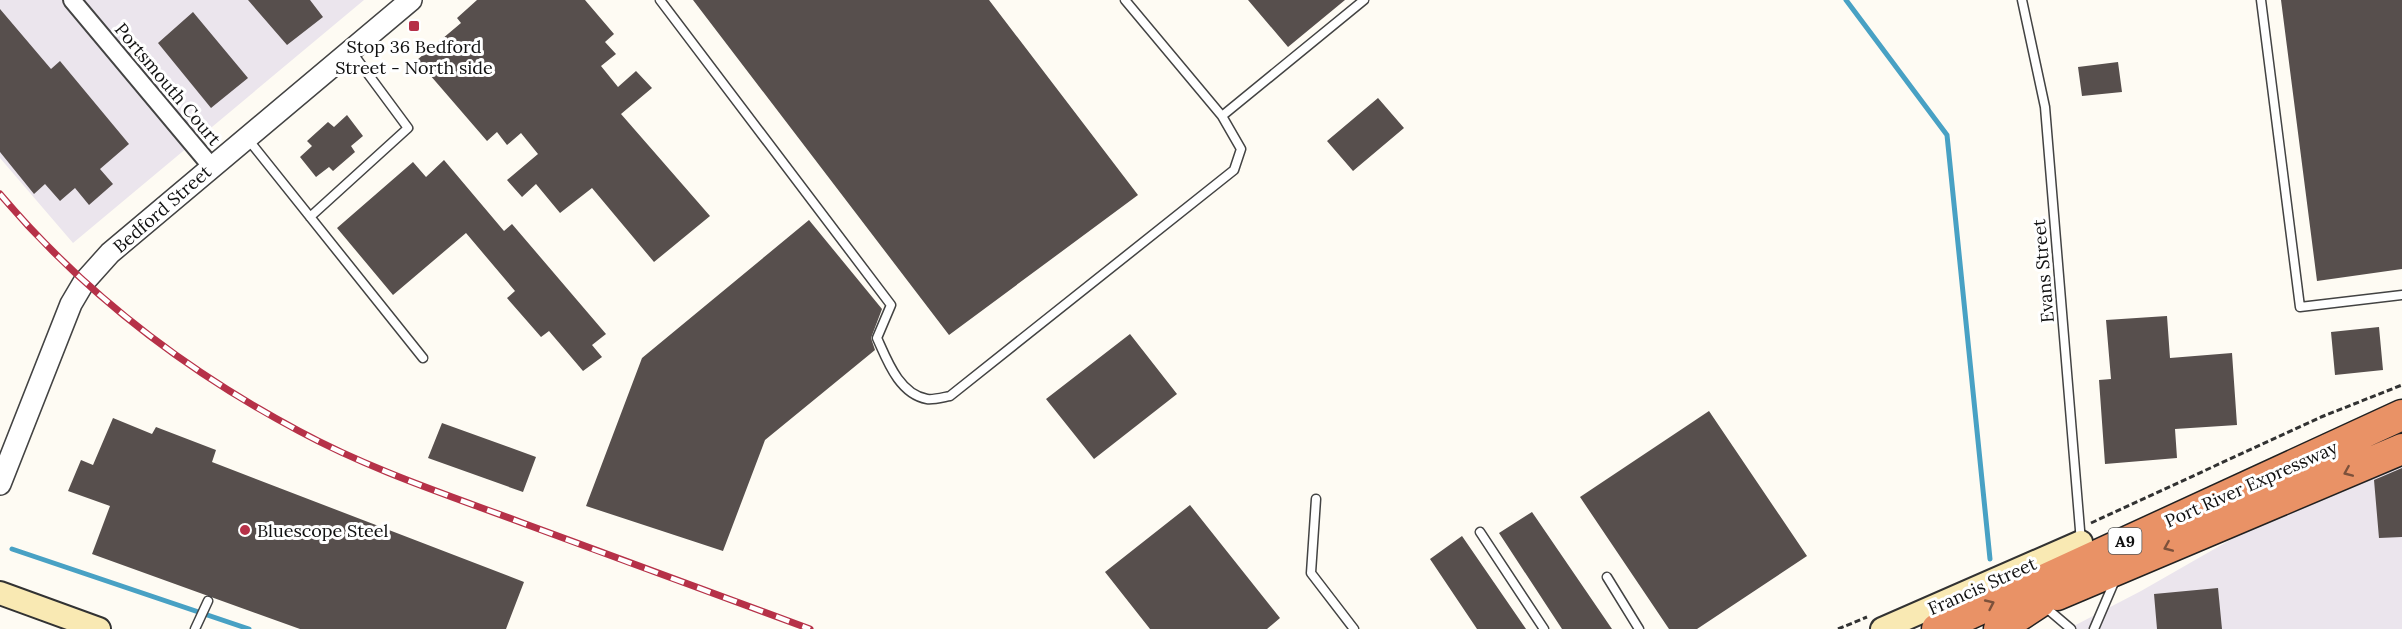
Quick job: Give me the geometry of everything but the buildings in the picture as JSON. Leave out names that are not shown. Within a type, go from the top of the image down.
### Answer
[{"type":"highway","name":"Port River Expressway","points":[[1937,629],[2402,415]]},
{"type":"highway","name":"Port River Expressway","points":[[1984,629],[2040,602],[2402,449]]},
{"type":"highway","points":[[2080,536],[2248,473],[2315,455]]},
{"type":"highway","points":[[1999,629],[2040,602]]},
{"type":"main road","name":"Francis Street","points":[[1882,629],[2080,536]]},
{"type":"main road","points":[[0,592],[99,629]]},
{"type":"street","name":"Portsmouth Court","points":[[72,0],[211,166]]},
{"type":"street","name":"Bedford Street","points":[[0,484],[71,304],[84,282],[110,253],[411,0]]},
{"type":"lane","points":[[660,0],[891,305],[877,338],[894,374],[909,390],[927,399],[950,396],[1234,170],[1241,149],[1222,116],[1125,0]]},
{"type":"lane","points":[[1222,116],[1364,0]]},
{"type":"lane","name":"Evans Street","points":[[2022,0],[2046,107],[2079,492],[2080,536]]},
{"type":"lane","points":[[2261,0],[2300,308],[2402,296]]},
{"type":"lane","points":[[310,217],[408,129],[350,51]]},
{"type":"lane","points":[[246,137],[423,358]]},
{"type":"lane","points":[[1316,499],[1311,573],[1354,629]]},
{"type":"lane","points":[[1480,532],[1544,629]]},
{"type":"lane","points":[[2094,629],[2097,617],[2122,567]]},
{"type":"lane","points":[[1607,577],[1639,629]]},
{"type":"lane","points":[[195,629],[208,601]]},
{"type":"lane","points":[[2040,602],[2071,629]]},
{"type":"path","points":[[2080,536],[2321,417],[2402,385]]},
{"type":"shaded area","points":[[0,0],[364,0],[73,243],[0,158]]},
{"type":"shaded area","points":[[2402,459],[2402,629],[2068,629],[2141,591],[2265,520]]},
{"type":"waterway","points":[[1846,0],[1947,135],[1990,559]]},
{"type":"waterway","points":[[12,549],[249,629]]},
{"type":"railway","points":[[0,194],[66,264],[138,327],[216,382],[299,431],[408,480],[810,629]]},
{"type":"place","name":"Stop 36 Bedford Street - North side","points":[[414,26]]},
{"type":"place","name":"Bluescope Steel","points":[[245,530]]}]
